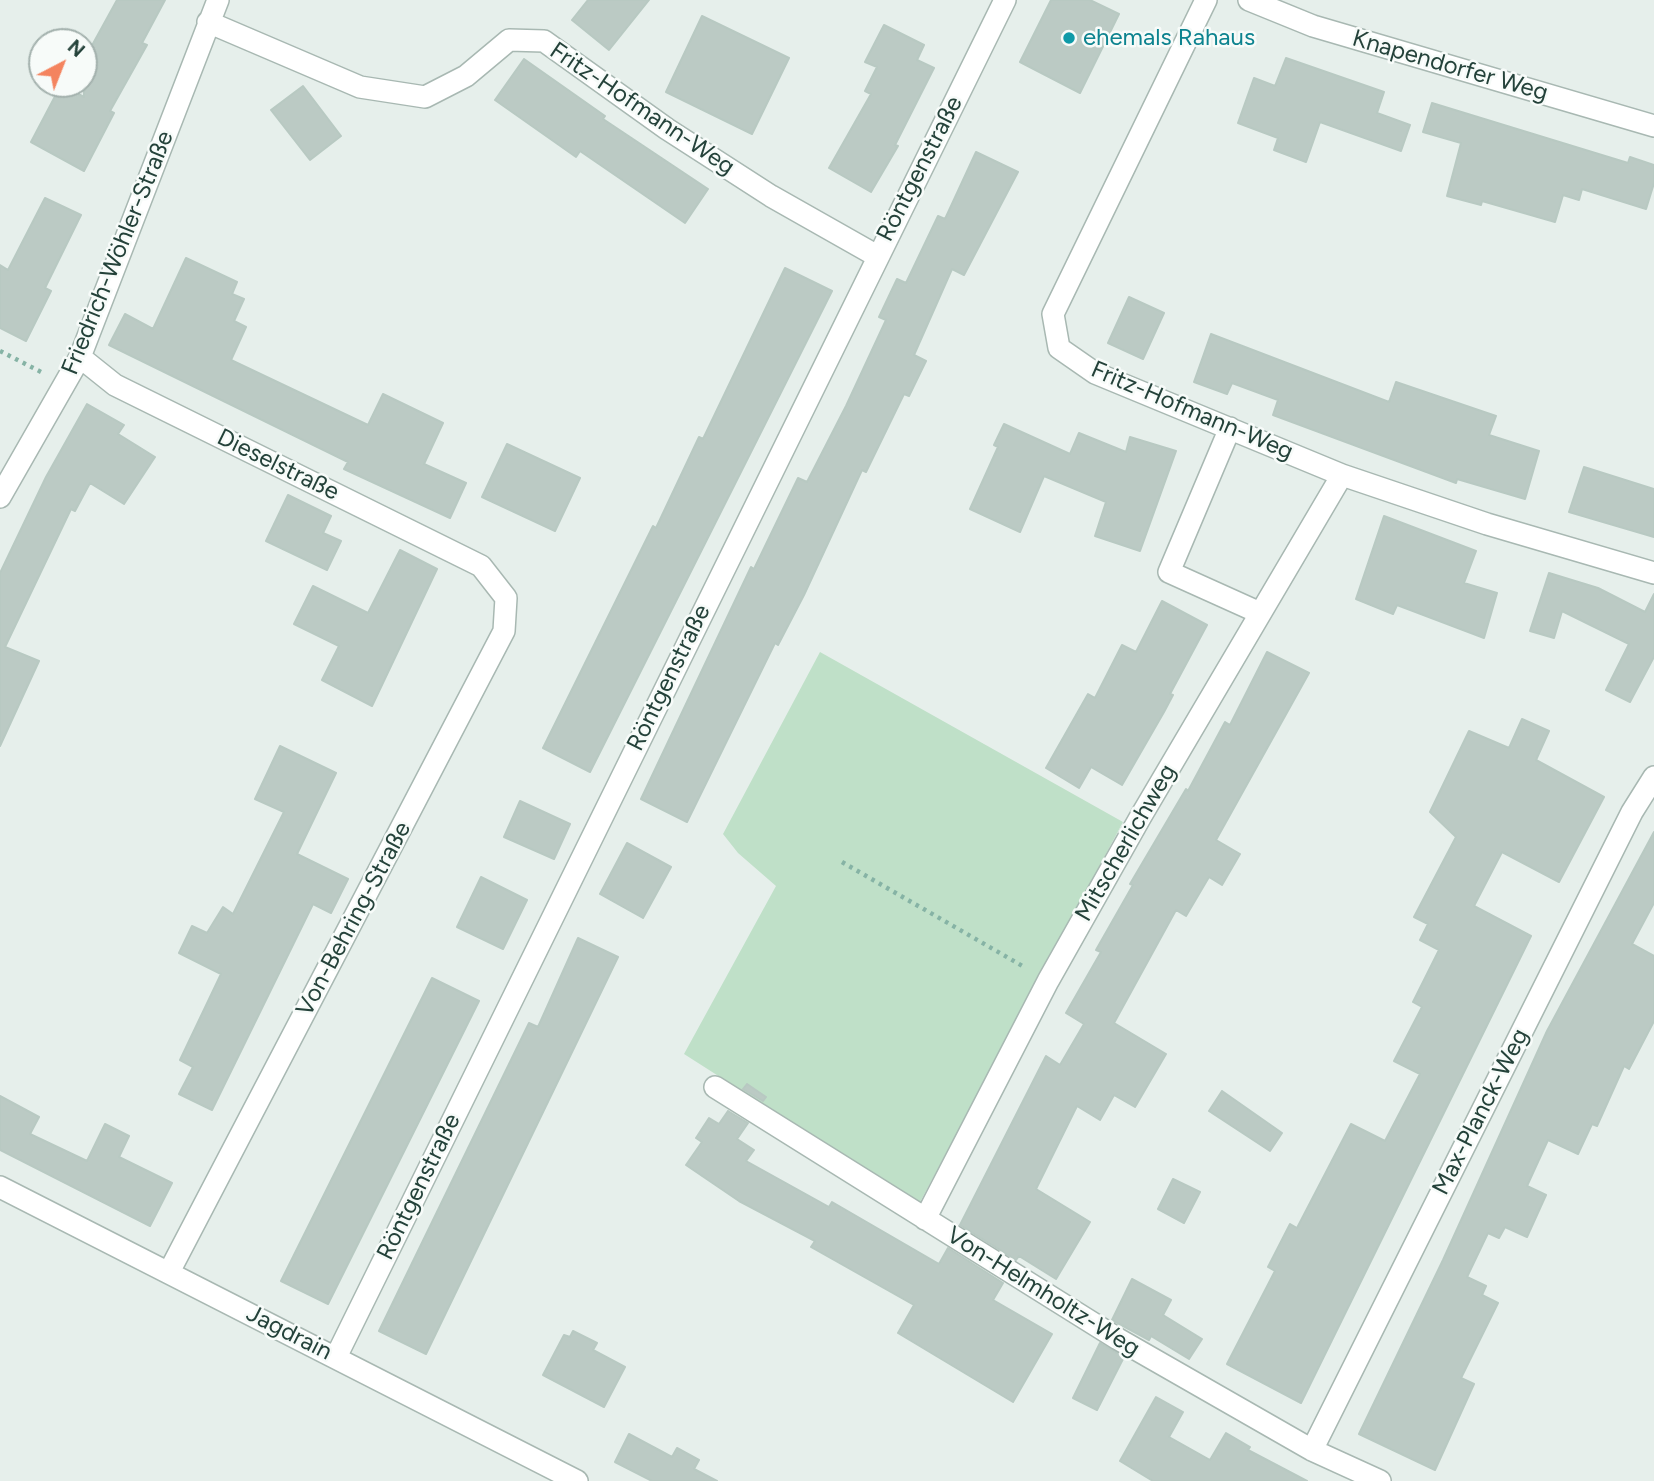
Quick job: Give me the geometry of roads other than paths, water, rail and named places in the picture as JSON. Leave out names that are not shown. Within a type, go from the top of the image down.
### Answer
[{"type":"street","name":"Friedrich-Wöhler-Straße","points":[[0,498],[80,357],[218,0]]},
{"type":"street","name":"Röntgenstraße","points":[[336,1357],[1005,0]]},
{"type":"street","name":"Fritz-Hofmann-Weg","points":[[1206,0],[1053,314],[1059,348],[1095,373],[1342,475],[1487,524],[1654,573]]},
{"type":"street","name":"Knapendorfer Weg","points":[[1249,0],[1313,26],[1654,126]]},
{"type":"street","name":"Fritz-Hofmann-Weg","points":[[208,22],[360,87],[425,97],[467,76],[509,40],[544,41],[667,129],[771,196],[877,256]]},
{"type":"street","name":"Dieselstraße","points":[[80,357],[115,386],[481,566]]},
{"type":"street","points":[[1230,428],[1170,572],[1260,613]]},
{"type":"street","name":"Mitscherlichweg","points":[[925,1219],[1048,981],[1342,475]]},
{"type":"street","name":"Von-Behring-Straße","points":[[169,1272],[504,631],[506,598],[481,566]]},
{"type":"street","name":"Max-Planck-Weg","points":[[1312,1450],[1632,812],[1654,777]]},
{"type":"street","name":"Von-Helmholtz-Weg","points":[[715,1087],[1118,1339],[1312,1450],[1380,1481]]},
{"type":"street","name":"Jagdrain","points":[[0,1187],[577,1481]]},
{"type":"place","name":"ehemals Rahaus","points":[[1069,38]]}]
